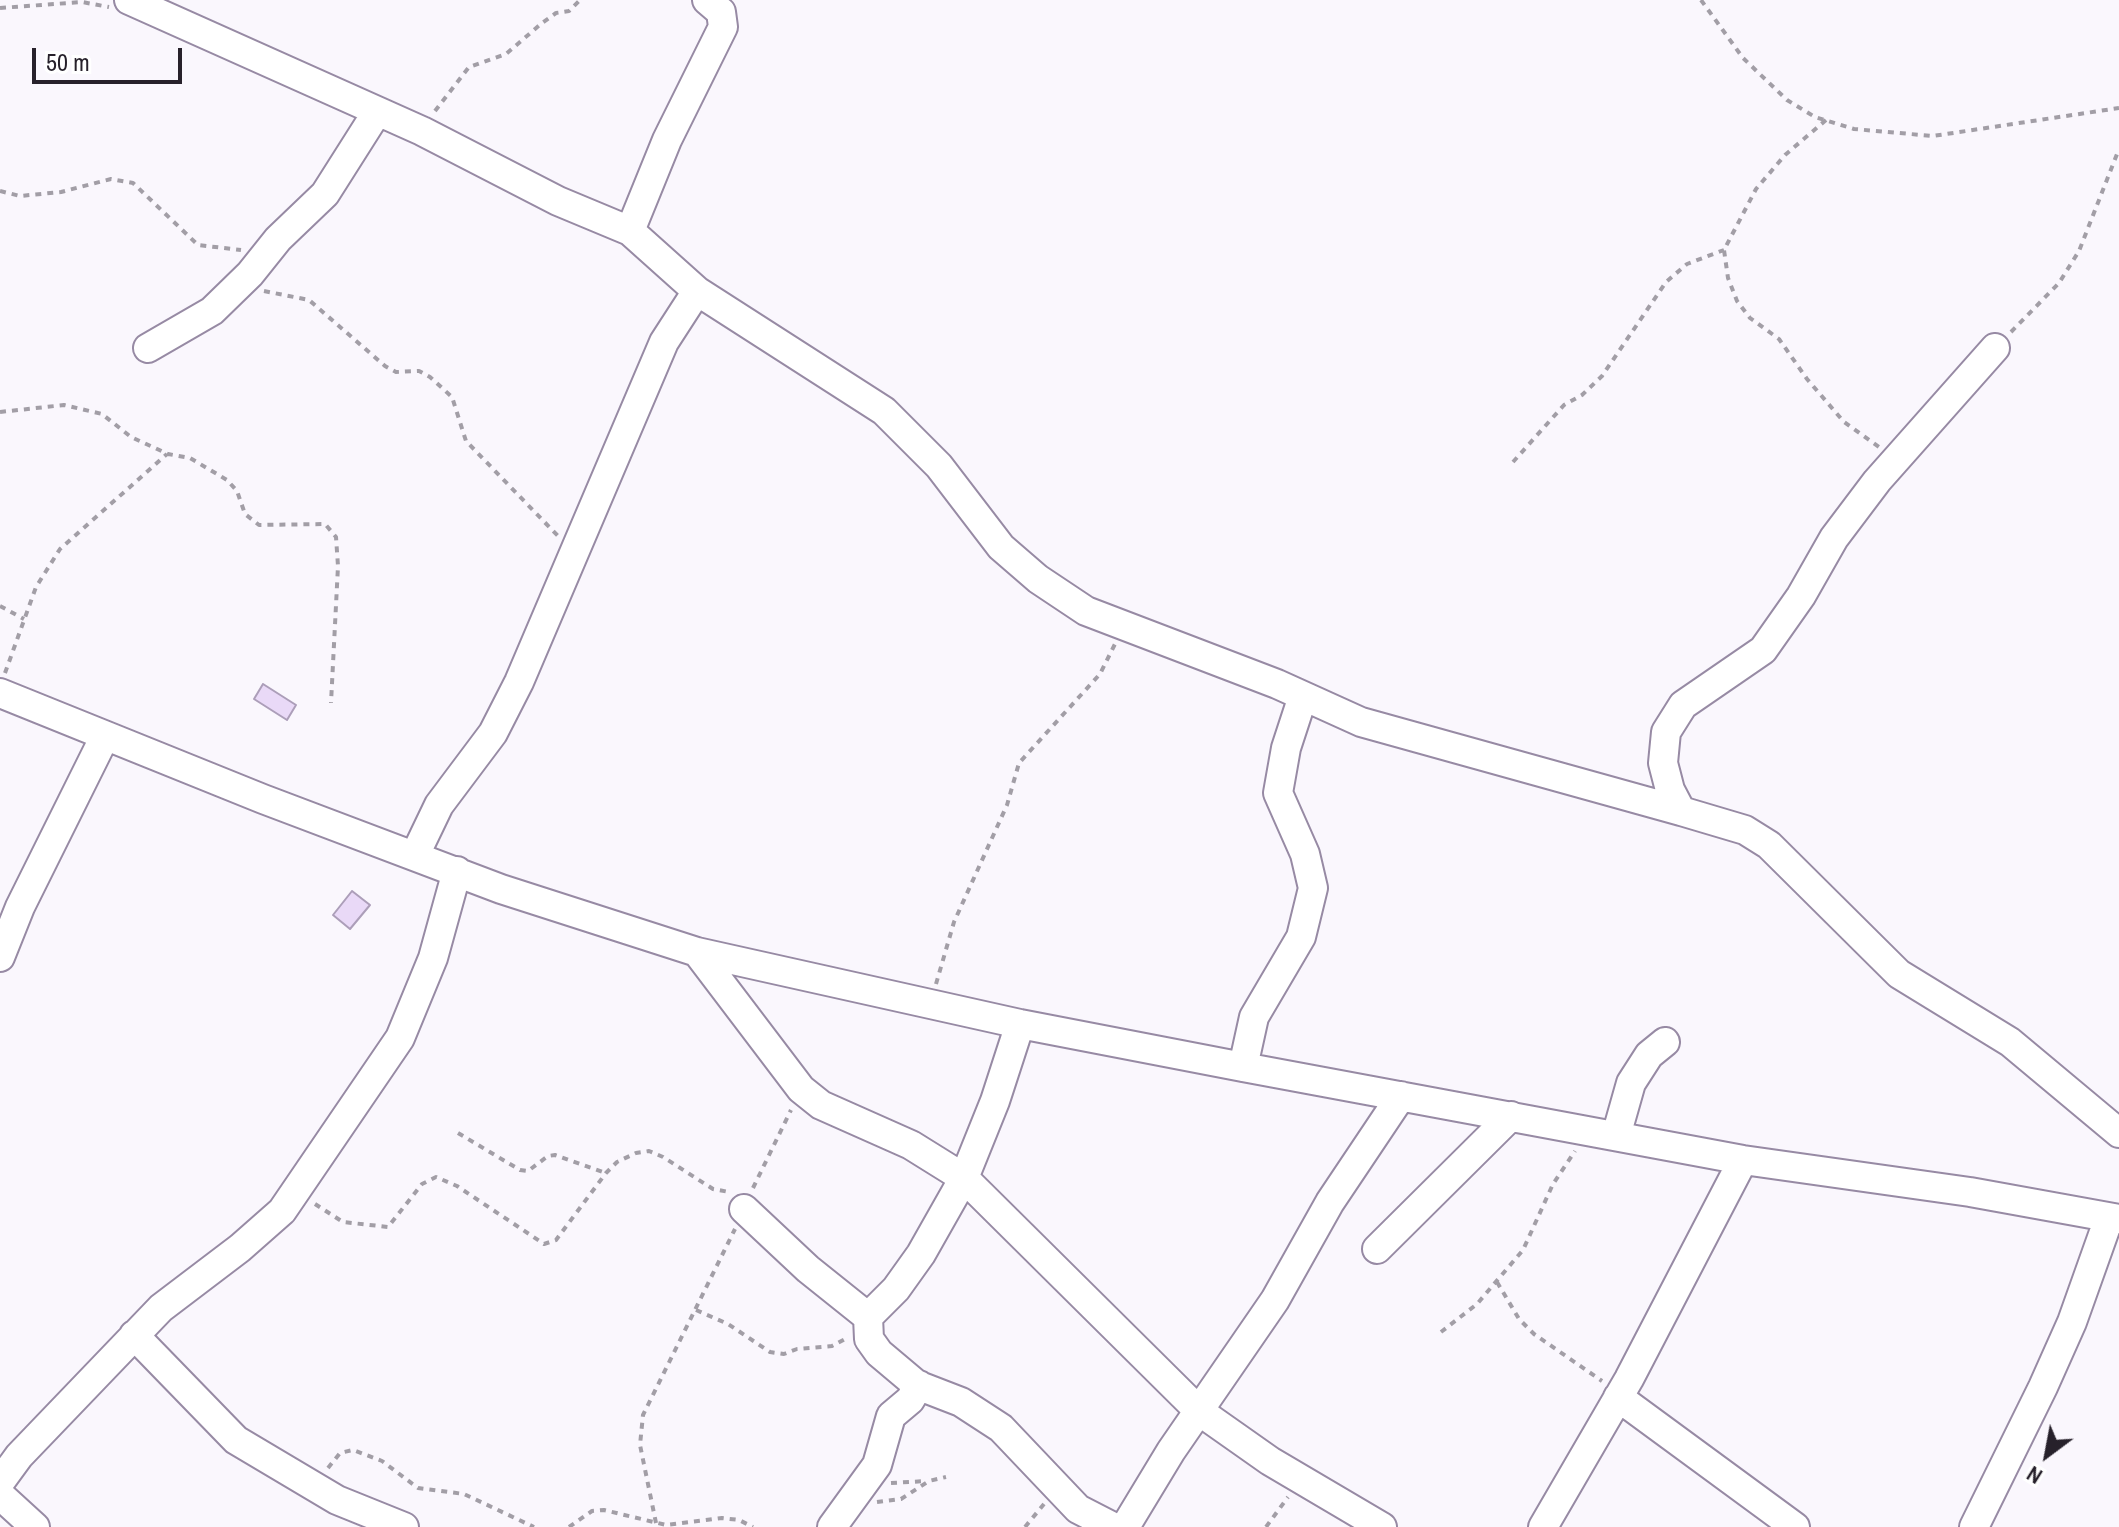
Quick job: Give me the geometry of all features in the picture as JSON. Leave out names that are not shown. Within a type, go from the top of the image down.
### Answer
[{"type":"street","points":[[136,4],[422,131],[558,201],[630,231],[697,291],[884,411],[939,466],[1001,547],[1038,579],[1086,611],[1303,696],[1361,722],[1745,830],[1769,845],[1899,974],[2010,1042],[2119,1133]]},
{"type":"street","points":[[630,231],[644,191],[723,7]]},
{"type":"street","points":[[148,348],[212,311],[243,281],[325,194],[377,112]]},
{"type":"street","points":[[415,855],[447,793],[493,733],[519,682],[664,342],[697,291]]},
{"type":"street","points":[[1681,811],[1670,790],[1662,753],[1670,721],[1683,705],[1763,650],[1801,596],[1834,538],[1995,348]]},
{"type":"street","points":[[0,693],[501,889],[697,952],[1020,1024],[1243,1067],[1743,1160],[1970,1192],[2114,1218],[2043,1387],[1974,1527]]},
{"type":"street","points":[[1243,1067],[1254,1017],[1301,937],[1313,888],[1305,854],[1278,793],[1286,748],[1303,696]]},
{"type":"street","points":[[0,957],[20,907],[105,736]]},
{"type":"street","points":[[0,1482],[19,1456],[134,1335],[180,1292],[266,1227],[297,1190],[388,1059],[408,1021],[433,958],[457,871]]},
{"type":"street","points":[[697,952],[801,1089],[821,1105],[911,1145],[964,1178],[1199,1411],[1299,1478],[1382,1527]]},
{"type":"street","points":[[867,1322],[921,1254],[964,1178],[995,1101],[1020,1024]]},
{"type":"street","points":[[1603,1133],[1649,1055],[1665,1042]]},
{"type":"street","points":[[1125,1527],[1275,1300],[1347,1176],[1401,1096]]},
{"type":"street","points":[[1377,1249],[1511,1116]]},
{"type":"street","points":[[1543,1527],[1619,1395],[1743,1160]]},
{"type":"street","points":[[743,1195],[808,1269],[867,1322],[869,1339],[879,1353],[919,1385],[961,1402],[1001,1428],[1078,1509],[1113,1527]]},
{"type":"street","points":[[134,1335],[236,1440],[337,1500],[404,1527]]},
{"type":"street","points":[[832,1527],[862,1489],[883,1451],[891,1416],[910,1400],[919,1385]]},
{"type":"street","points":[[1619,1395],[1795,1527]]},
{"type":"street","points":[[0,1495],[35,1527]]},
{"type":"path","points":[[422,131],[460,75],[469,67],[506,54],[549,18],[569,11],[580,0]]},
{"type":"path","points":[[1701,0],[1743,58],[1787,100],[1826,120],[1854,129],[1933,136],[2119,108]]},
{"type":"path","points":[[0,8],[82,2],[122,9],[136,4]]},
{"type":"path","points":[[1826,120],[1785,155],[1756,189],[1724,250],[1728,278],[1737,301],[1750,318],[1779,339],[1807,379],[1844,422],[1897,460]]},
{"type":"path","points":[[1995,348],[2059,283],[2072,262],[2119,149]]},
{"type":"path","points":[[0,191],[20,196],[61,192],[111,179],[133,183],[198,245],[233,248],[263,257]]},
{"type":"path","points":[[1513,462],[1564,405],[1582,395],[1602,376],[1666,282],[1687,264],[1724,250]]},
{"type":"path","points":[[243,281],[263,291],[309,300],[385,366],[396,372],[419,371],[430,377],[452,397],[466,441],[574,551]]},
{"type":"path","points":[[0,412],[64,405],[102,414],[131,437],[168,454],[190,458],[227,480],[237,491],[245,514],[259,525],[325,524],[336,537],[339,599],[331,703]]},
{"type":"path","points":[[0,686],[36,587],[60,549],[168,454]]},
{"type":"path","points":[[0,606],[24,619]]},
{"type":"path","points":[[933,1004],[940,963],[954,922],[1007,805],[1019,763],[1100,674],[1123,628]]},
{"type":"path","points":[[656,1523],[640,1445],[643,1415],[658,1378],[696,1310],[743,1195],[757,1181],[801,1089]]},
{"type":"path","points":[[458,1133],[520,1170],[528,1171],[548,1156],[555,1155],[606,1173]]},
{"type":"path","points":[[1441,1332],[1468,1312],[1497,1282],[1531,1237],[1553,1184],[1603,1133]]},
{"type":"path","points":[[297,1190],[331,1216],[380,1229],[392,1224],[422,1184],[436,1177],[457,1186],[544,1244],[556,1240],[617,1162],[636,1153],[649,1151],[713,1189],[743,1195]]},
{"type":"path","points":[[743,1195],[757,1181]]},
{"type":"path","points":[[1497,1282],[1519,1319],[1534,1334],[1619,1395]]},
{"type":"path","points":[[696,1310],[728,1324],[770,1352],[784,1354],[797,1349],[832,1346],[867,1322]]},
{"type":"path","points":[[316,1470],[328,1468],[340,1453],[353,1450],[382,1461],[418,1488],[464,1494],[534,1527]]},
{"type":"path","points":[[862,1489],[946,1477]]},
{"type":"path","points":[[1266,1527],[1299,1478]]},
{"type":"path","points":[[862,1489],[883,1502],[901,1499],[929,1481]]},
{"type":"path","points":[[569,1527],[592,1511],[604,1510],[656,1523],[685,1525],[722,1518],[739,1520],[753,1527]]},
{"type":"building","points":[[263,684],[296,705],[287,720],[254,699]]},
{"type":"building","points":[[352,891],[370,905],[350,929],[333,915]]}]
